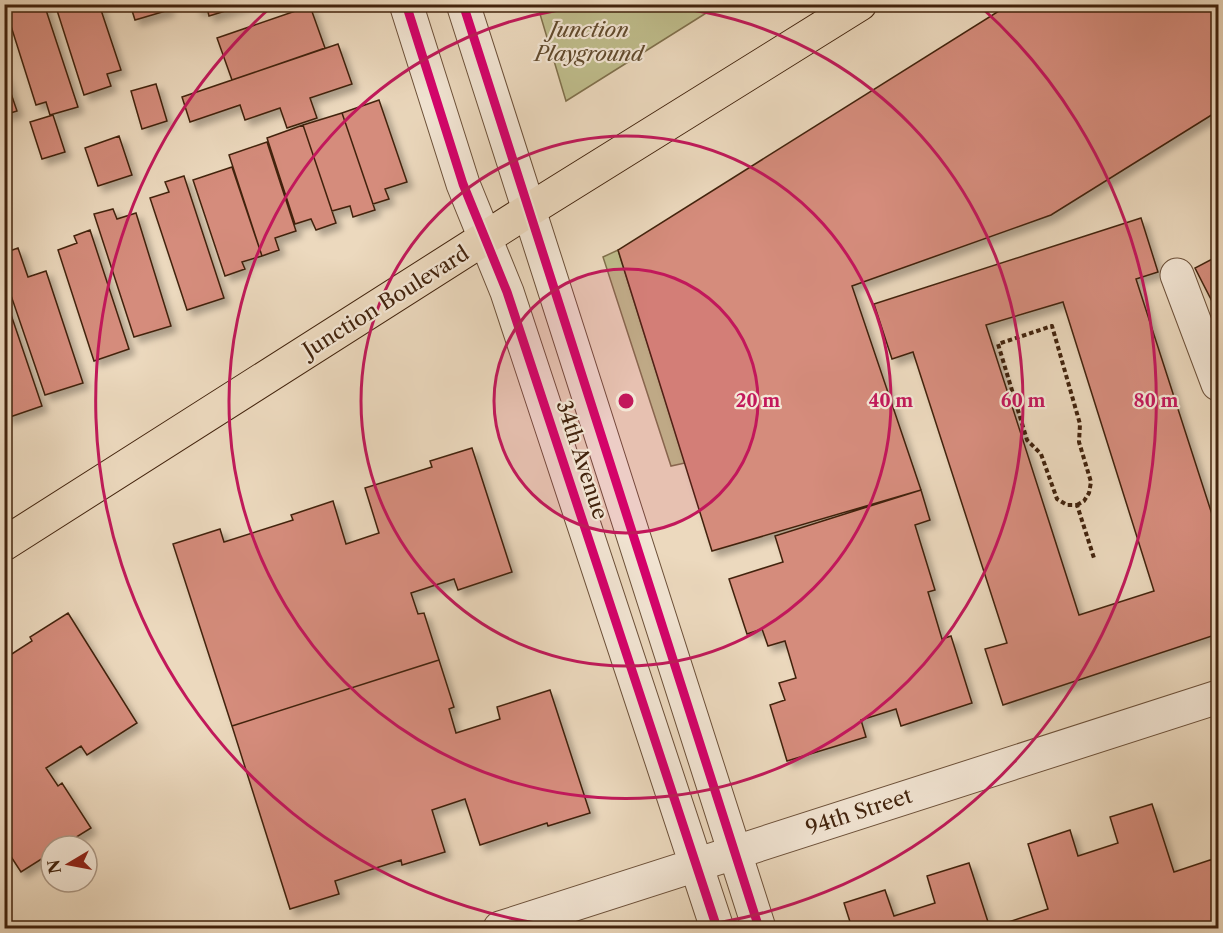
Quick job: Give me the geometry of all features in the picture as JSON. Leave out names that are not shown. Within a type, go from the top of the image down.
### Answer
[{"type":"main road","name":"Junction Boulevard","points":[[4,544],[529,210],[860,4]]},
{"type":"street","name":"34th Avenue","points":[[406,4],[463,184],[507,292],[717,928]]},
{"type":"street","name":"34th Avenue","points":[[464,4],[759,928]]},
{"type":"street","points":[[1177,275],[1218,384]]},
{"type":"street","name":"94th Street","points":[[500,928],[1218,697]]},
{"type":"path","points":[[1052,326],[1080,424],[1079,442],[1091,482],[1089,493],[1084,501],[1077,505],[1067,505],[1057,499],[1041,454],[1028,440],[998,344],[1052,326]]},
{"type":"path","points":[[1077,505],[1094,558]]},
{"type":"green space","name":"Junction Playground","points":[[537,4],[719,4],[719,5],[566,101]]},
{"type":"green space","points":[[618,250],[685,463],[671,466],[603,257]]},
{"type":"building","points":[[4,4],[44,4],[78,107],[50,115],[46,102],[36,105]]},
{"type":"building","points":[[55,4],[99,4],[121,70],[107,74],[111,86],[84,95]]},
{"type":"building","points":[[130,4],[167,4],[169,10],[135,20]]},
{"type":"building","points":[[195,4],[248,4],[209,16],[207,8],[197,11]]},
{"type":"building","points":[[1010,4],[1218,4],[1218,111],[1051,215],[852,286],[921,490],[712,551],[618,250]]},
{"type":"building","points":[[310,6],[325,48],[232,80],[217,38]]},
{"type":"building","points":[[338,44],[352,84],[310,98],[317,118],[287,128],[280,108],[245,120],[240,105],[190,122],[182,97]]},
{"type":"building","points":[[4,73],[17,111],[4,115]]},
{"type":"building","points":[[156,84],[167,121],[142,129],[131,91]]},
{"type":"building","points":[[379,100],[407,182],[385,189],[389,199],[373,204],[342,113]]},
{"type":"building","points":[[342,113],[375,210],[353,217],[350,206],[332,211],[303,125]]},
{"type":"building","points":[[53,115],[65,152],[42,159],[30,122]]},
{"type":"building","points":[[303,125],[336,223],[316,230],[311,219],[295,224],[267,138]]},
{"type":"building","points":[[119,136],[132,175],[98,186],[85,148]]},
{"type":"building","points":[[267,142],[296,231],[275,238],[279,250],[262,256],[229,155]]},
{"type":"building","points":[[232,167],[262,256],[242,262],[245,269],[225,276],[193,180]]},
{"type":"building","points":[[184,176],[224,298],[187,310],[150,198],[169,192],[165,182]]},
{"type":"building","points":[[113,209],[117,219],[136,213],[171,326],[134,337],[94,214]]},
{"type":"building","points":[[1141,218],[1158,272],[1136,279],[1218,533],[1218,634],[1003,705],[985,649],[1007,643],[913,352],[892,359],[874,304]],"holes":[[[1063,302],[1154,591],[1079,615],[986,325]]]},
{"type":"building","points":[[90,230],[129,349],[94,361],[58,250],[77,243],[74,236]]},
{"type":"building","points":[[18,248],[28,277],[46,271],[83,383],[45,395],[4,275],[4,253]]},
{"type":"building","points":[[1218,256],[1218,313],[1195,268]]},
{"type":"building","points":[[4,294],[42,406],[7,418],[4,410]]},
{"type":"building","points":[[472,448],[512,572],[458,590],[454,579],[411,593],[418,614],[424,613],[439,660],[232,726],[173,544],[220,529],[224,542],[293,520],[291,515],[333,501],[346,544],[379,533],[365,488],[432,467],[430,461]]},
{"type":"building","points":[[921,490],[930,520],[915,525],[935,590],[928,592],[942,639],[951,636],[972,703],[901,726],[896,709],[861,720],[866,737],[787,761],[770,705],[785,700],[779,683],[796,678],[785,641],[768,646],[762,629],[747,634],[729,579],[783,562],[775,536]]},
{"type":"building","points":[[68,613],[137,723],[87,755],[81,746],[46,768],[58,786],[62,783],[91,828],[81,834],[39,834],[39,861],[21,872],[4,846],[4,659],[32,641],[30,637]]},
{"type":"building","points":[[439,660],[454,707],[449,709],[456,733],[500,719],[497,707],[550,690],[590,813],[548,826],[547,823],[480,845],[465,799],[432,810],[445,852],[402,865],[401,860],[335,881],[339,894],[290,909],[232,726]]},
{"type":"building","points":[[1152,804],[1174,872],[1213,859],[1218,878],[1218,928],[990,928],[1048,909],[1028,844],[1070,830],[1078,856],[1118,843],[1110,817]]},
{"type":"building","points":[[969,863],[990,928],[852,928],[844,903],[885,890],[894,916],[935,903],[927,876]]},
{"type":"cycle path","points":[[406,4],[463,184],[507,292],[717,928]]},
{"type":"cycle path","points":[[463,4],[759,928]]}]
